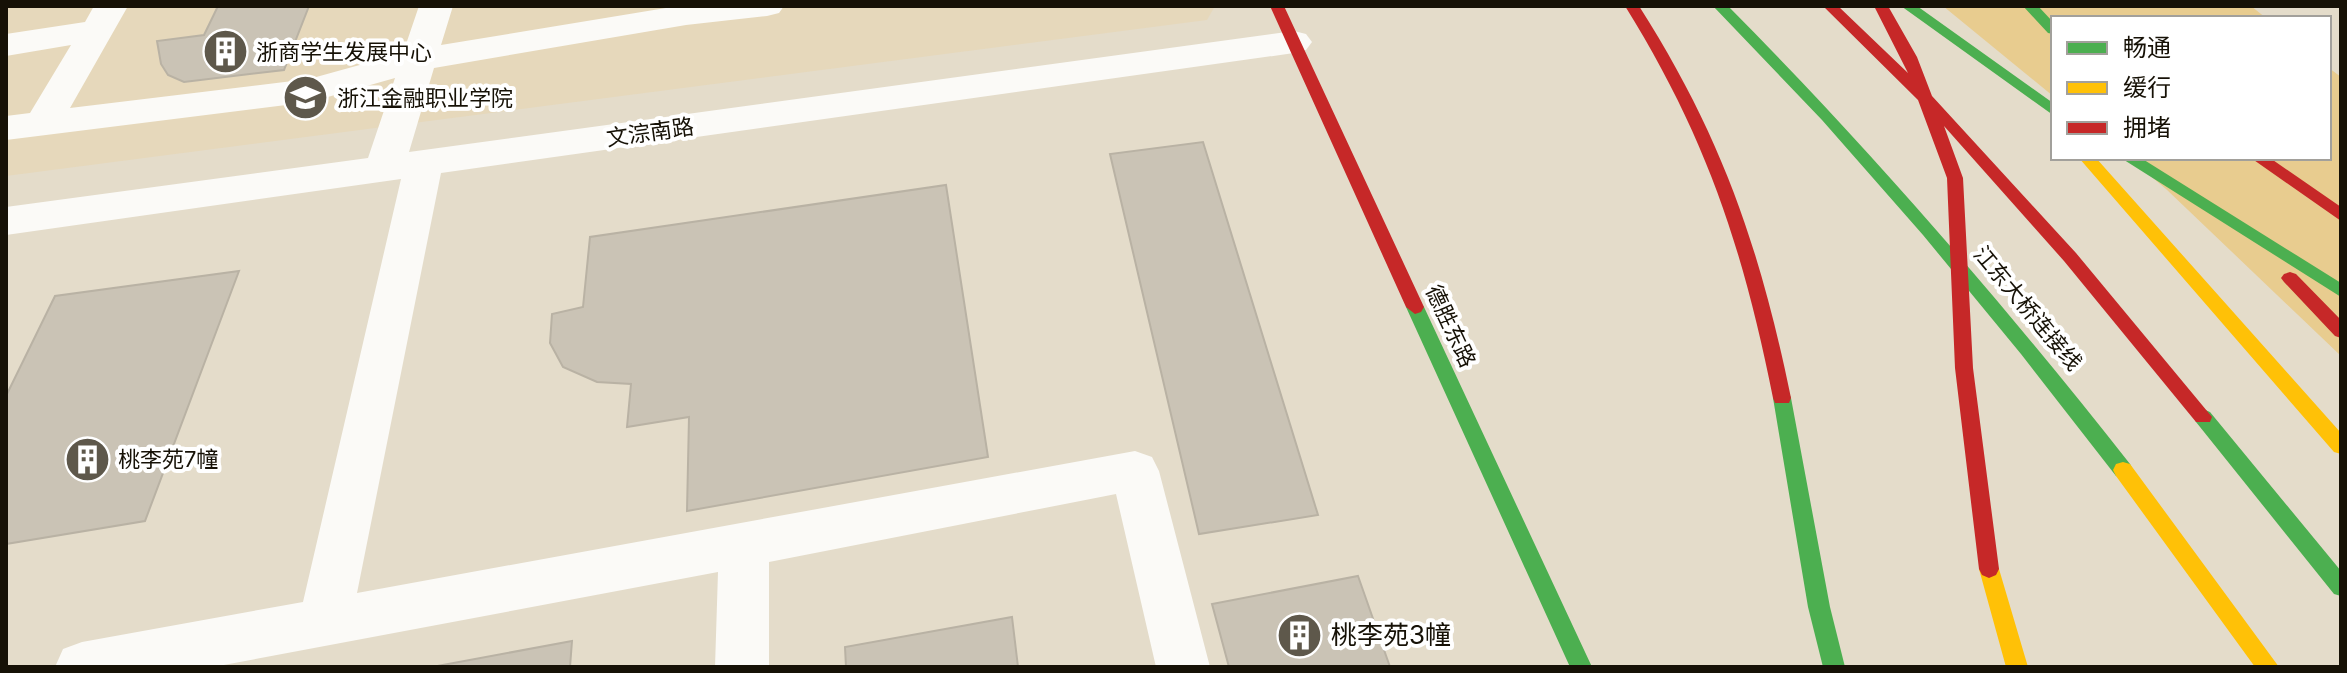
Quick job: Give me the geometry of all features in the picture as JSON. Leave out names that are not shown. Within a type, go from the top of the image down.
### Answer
[{"type":"main road","name":"德胜东路","points":[[1277,6],[1581,667]]},
{"type":"main road","points":[[1632,6],[1664,49],[1723,173],[1732,201],[1770,327],[1834,667]]},
{"type":"main road","name":"江东大桥连接线","points":[[1720,6],[1780,64],[1920,215],[2046,366],[2268,667]]},
{"type":"main road","points":[[1830,6],[1867,39],[1986,163],[2129,325],[2341,587]]},
{"type":"main road","points":[[1881,6],[1910,57],[1955,178],[1964,368],[1987,563],[2017,667]]},
{"type":"main road","points":[[1908,6],[2051,109]]},
{"type":"main road","points":[[2030,6],[2051,28]]},
{"type":"main road","points":[[1974,29],[2051,117]]},
{"type":"main road","points":[[2089,160],[2341,446]]},
{"type":"main road","points":[[2132,160],[2341,291]]},
{"type":"main road","points":[[2262,160],[2341,215]]},
{"type":"main road","points":[[2187,170],[2341,331]]},
{"type":"street","points":[[325,622],[404,166],[418,60],[436,6]]},
{"type":"street","points":[[6,128],[310,90],[418,60],[686,10],[767,6]]},
{"type":"street","points":[[42,124],[104,18]]},
{"type":"street","points":[[6,45],[104,18]]},
{"type":"street","name":"文淙南路","points":[[6,221],[1294,42]]},
{"type":"street","points":[[82,667],[1135,471],[1183,667]]},
{"type":"street","points":[[742,667],[744,545]]},
{"type":"shaded area","name":"浙江金融职业学院","points":[[6,6],[1215,6],[1207,20],[6,176]]},
{"type":"shaded area","points":[[1943,6],[2251,6],[2264,16],[2051,16],[2051,94]]},
{"type":"shaded area","points":[[2331,70],[2341,77],[2341,356],[2166,189],[2131,160],[2331,160]]},
{"type":"building","name":"浙商学生发展中心","points":[[218,6],[309,6],[284,70],[184,82],[168,75],[161,64],[157,41],[204,35]]},
{"type":"building","points":[[1203,142],[1318,515],[1199,534],[1110,154]]},
{"type":"building","points":[[946,185],[988,457],[687,511],[689,417],[627,427],[631,384],[597,382],[563,367],[550,343],[552,314],[583,307],[590,237]]},
{"type":"building","name":"桃李苑7幢","points":[[239,271],[145,521],[6,544],[6,396],[55,296]]},
{"type":"building","name":"桃李苑3幢","points":[[1358,576],[1390,667],[1229,667],[1212,604]]},
{"type":"building","points":[[1012,617],[1018,667],[846,667],[845,647]]},
{"type":"building","points":[[572,641],[570,667],[432,667]]},
{"type":"traffic: fast","points":[[1720,6],[1879,173],[1979,289],[2123,470]]},
{"type":"traffic: fast","points":[[1908,6],[2051,109]]},
{"type":"traffic: fast","points":[[2030,6],[2051,28]]},
{"type":"traffic: fast","points":[[2132,160],[2341,291]]},
{"type":"traffic: fast","points":[[1415,307],[1581,667]]},
{"type":"traffic: fast","points":[[1782,398],[1819,607],[1834,667]]},
{"type":"traffic: fast","points":[[2203,417],[2341,587]]},
{"type":"traffic: slow","points":[[2089,160],[2341,446]]},
{"type":"traffic: slow","points":[[2123,470],[2268,667]]},
{"type":"traffic: slow","points":[[1989,569],[2017,667]]},
{"type":"traffic: jam","points":[[1277,6],[1415,307]]},
{"type":"traffic: jam","points":[[1632,6],[1687,99],[1728,194],[1759,292],[1782,398]]},
{"type":"traffic: jam","points":[[1830,6],[1930,102],[2024,204],[2203,417]]},
{"type":"traffic: jam","points":[[1881,6],[1910,57],[1955,178],[1964,368],[1989,569]]},
{"type":"traffic: jam","points":[[2262,160],[2341,215]]},
{"type":"traffic: jam","points":[[2290,278],[2341,331]]},
{"type":"place","name":"浙商学生发展中心","points":[[225,52]]},
{"type":"place","name":"浙江金融职业学院","points":[[306,98]]},
{"type":"place","name":"桃李苑7幢","points":[[87,459]]},
{"type":"place","name":"桃李苑3幢","points":[[1300,635]]}]
